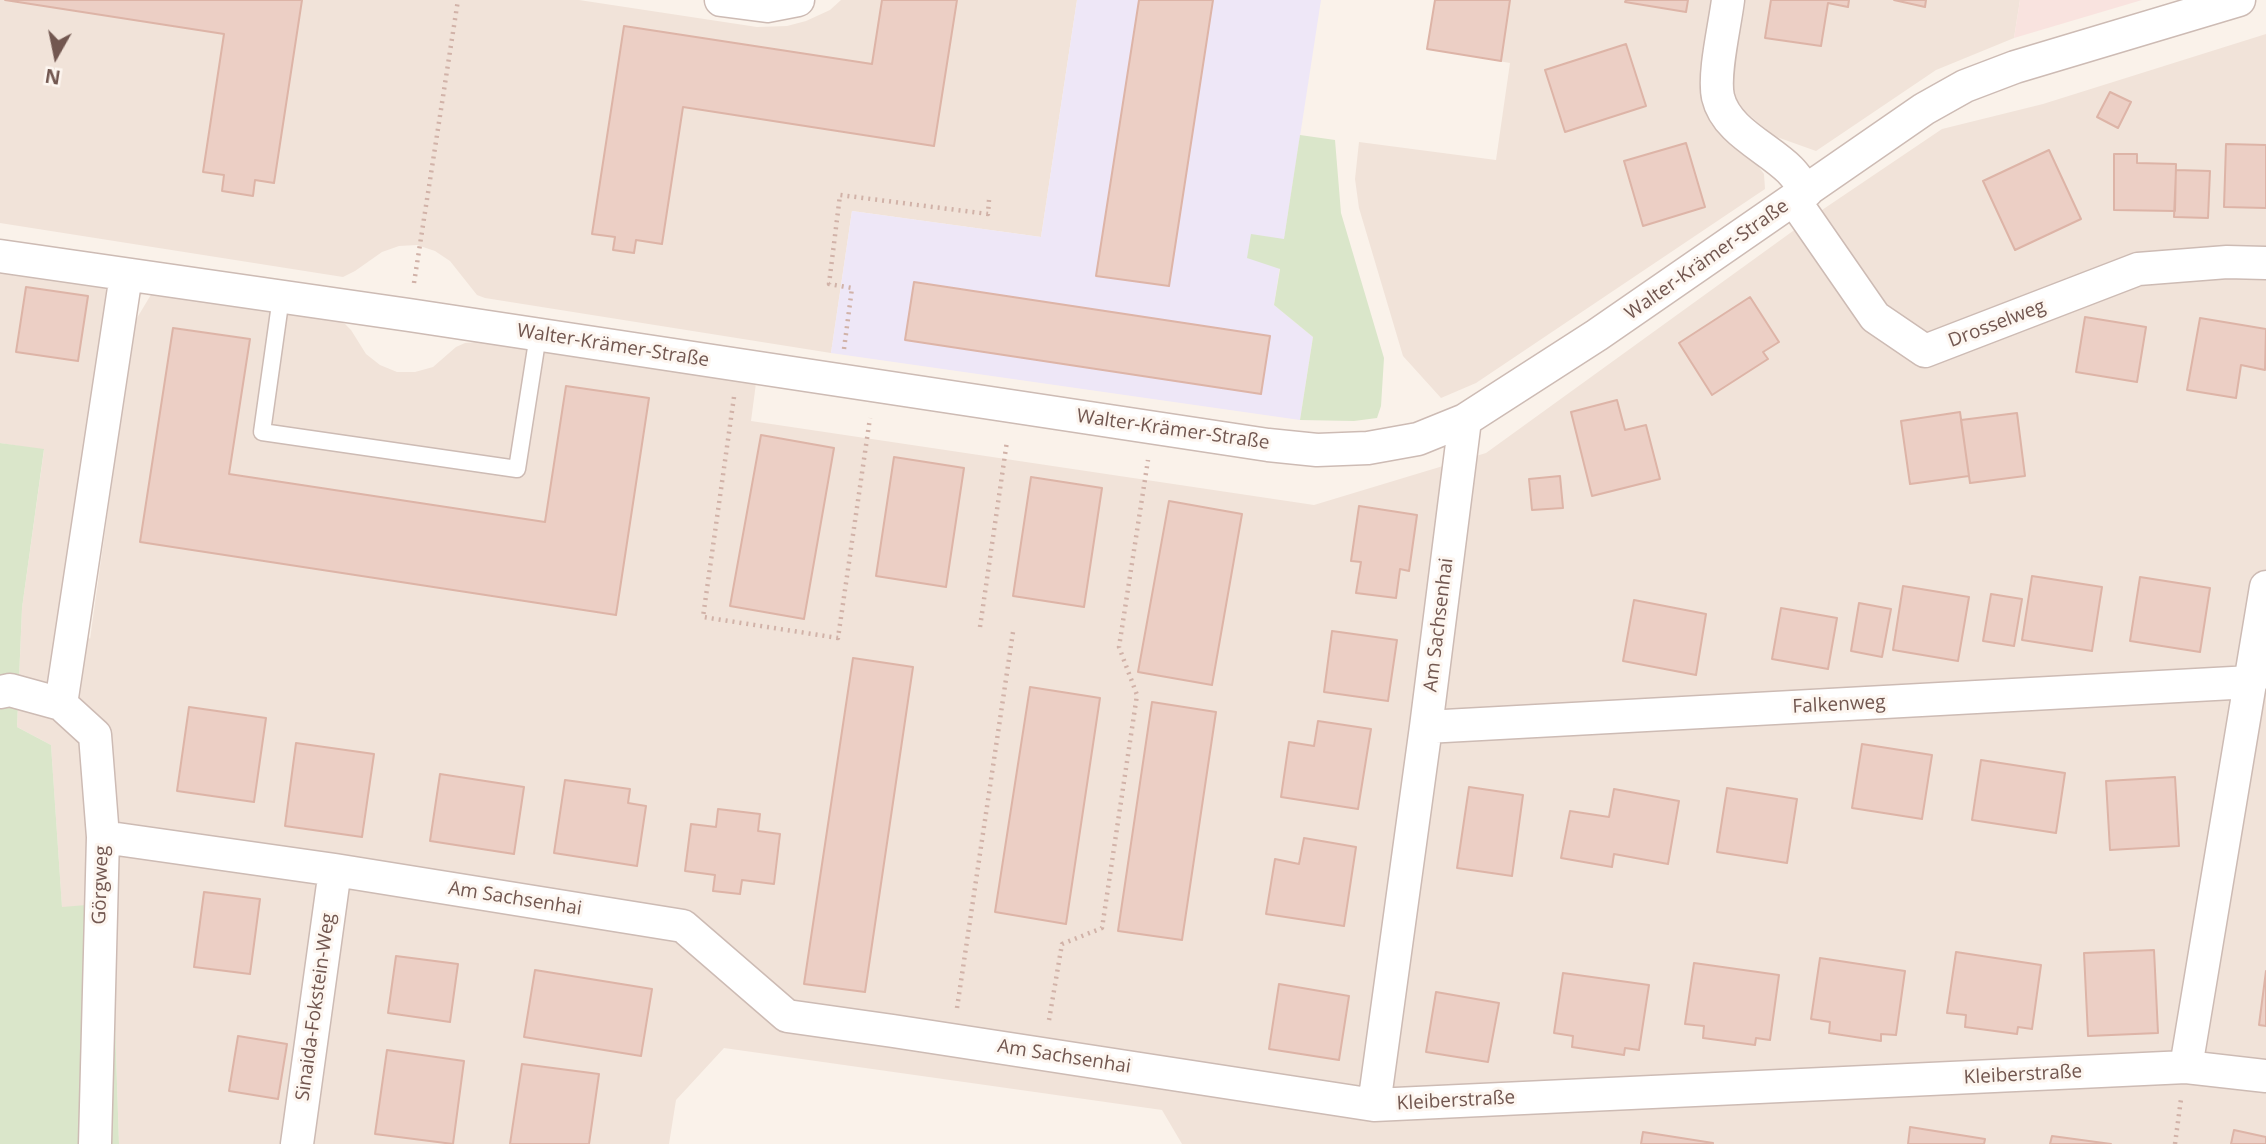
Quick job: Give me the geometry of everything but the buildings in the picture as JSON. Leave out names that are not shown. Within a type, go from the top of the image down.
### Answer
[{"type":"street","points":[[721,0],[767,6],[798,0]]},
{"type":"street","points":[[1728,0],[1717,79],[1723,111],[1790,170],[1801,195]]},
{"type":"street","name":"Walter-Krämer-Straße","points":[[0,256],[1153,428],[1317,450],[1368,448],[1418,439],[1465,420],[1597,335],[1924,109],[1965,86],[2015,67],[2239,0]]},
{"type":"street","name":"Drosselweg","points":[[1801,195],[1875,317],[1925,351],[2138,269],[2227,262],[2266,262]]},
{"type":"street","points":[[61,704],[126,275]]},
{"type":"street","name":"Am Sachsenhai","points":[[103,837],[335,870],[683,926],[787,1016],[1374,1105],[1465,420]]},
{"type":"street","points":[[2186,1067],[2253,749],[2251,682],[2266,587]]},
{"type":"street","name":"Falkenweg","points":[[1426,727],[2251,682]]},
{"type":"street","name":"Görgweg","points":[[0,692],[10,690],[61,704],[95,735],[103,837],[94,1144]]},
{"type":"street","name":"Sinaida-Fokstein-Weg","points":[[297,1144],[335,870]]},
{"type":"street","name":"Kleiberstraße","points":[[1374,1105],[2186,1067],[2266,1076]]},
{"type":"lane","points":[[281,297],[262,432],[517,469],[538,335]]},
{"type":"path","points":[[409,315],[458,0]]},
{"type":"path","points":[[840,381],[852,288],[829,284],[840,195],[988,214],[989,200]]},
{"type":"path","points":[[739,365],[702,617],[838,638],[845,606],[874,385]]},
{"type":"path","points":[[980,627],[1012,407]]},
{"type":"path","points":[[1043,1054],[1062,944],[1102,928],[1137,695],[1119,646],[1153,428]]},
{"type":"path","points":[[952,1040],[1013,632]]},
{"type":"path","points":[[2175,1144],[2186,1067]]},
{"type":"shaded area","points":[[0,0],[579,0],[757,27],[787,26],[806,21],[830,10],[841,0],[1077,0],[1041,237],[852,211],[831,353],[485,298],[477,295],[450,261],[435,251],[417,245],[399,246],[382,252],[343,277],[0,223]]},
{"type":"shaded area","points":[[1077,0],[1321,0],[1274,305],[1313,337],[1300,420],[831,353],[852,211],[1041,237]]},
{"type":"shaded area","points":[[1435,0],[1712,0],[1700,82],[1701,101],[1717,130],[1764,174],[1765,189],[1476,383],[1441,398],[1403,356],[1359,208],[1355,179],[1359,142],[1496,160],[1510,63],[1427,49]]},
{"type":"shaded area","points":[[1743,0],[2020,0],[2014,38],[1936,70],[1816,151],[1774,136],[1736,104],[1731,86]]},
{"type":"shaded area","points":[[2020,0],[2142,0],[2014,38]]},
{"type":"shaded area","points":[[2266,34],[2266,1144],[1182,1144],[1162,1110],[724,1048],[676,1100],[669,1144],[119,1144],[111,904],[62,908],[51,745],[17,727],[22,608],[44,450],[0,443],[0,270],[112,287],[68,615],[90,639],[134,323],[152,293],[337,320],[351,330],[366,354],[380,365],[397,372],[415,372],[433,367],[456,347],[476,342],[756,383],[751,421],[1314,505],[1486,453],[1822,210],[1942,129],[2043,104]]},
{"type":"green space","points":[[1300,135],[1335,140],[1341,213],[1384,358],[1381,406],[1377,418],[1354,421],[1300,420],[1313,337],[1274,305],[1280,269],[1247,258],[1251,234],[1284,239]]},
{"type":"green space","points":[[0,443],[44,449],[22,608],[17,727],[51,745],[62,907],[111,903],[119,1144],[0,1144]]}]
